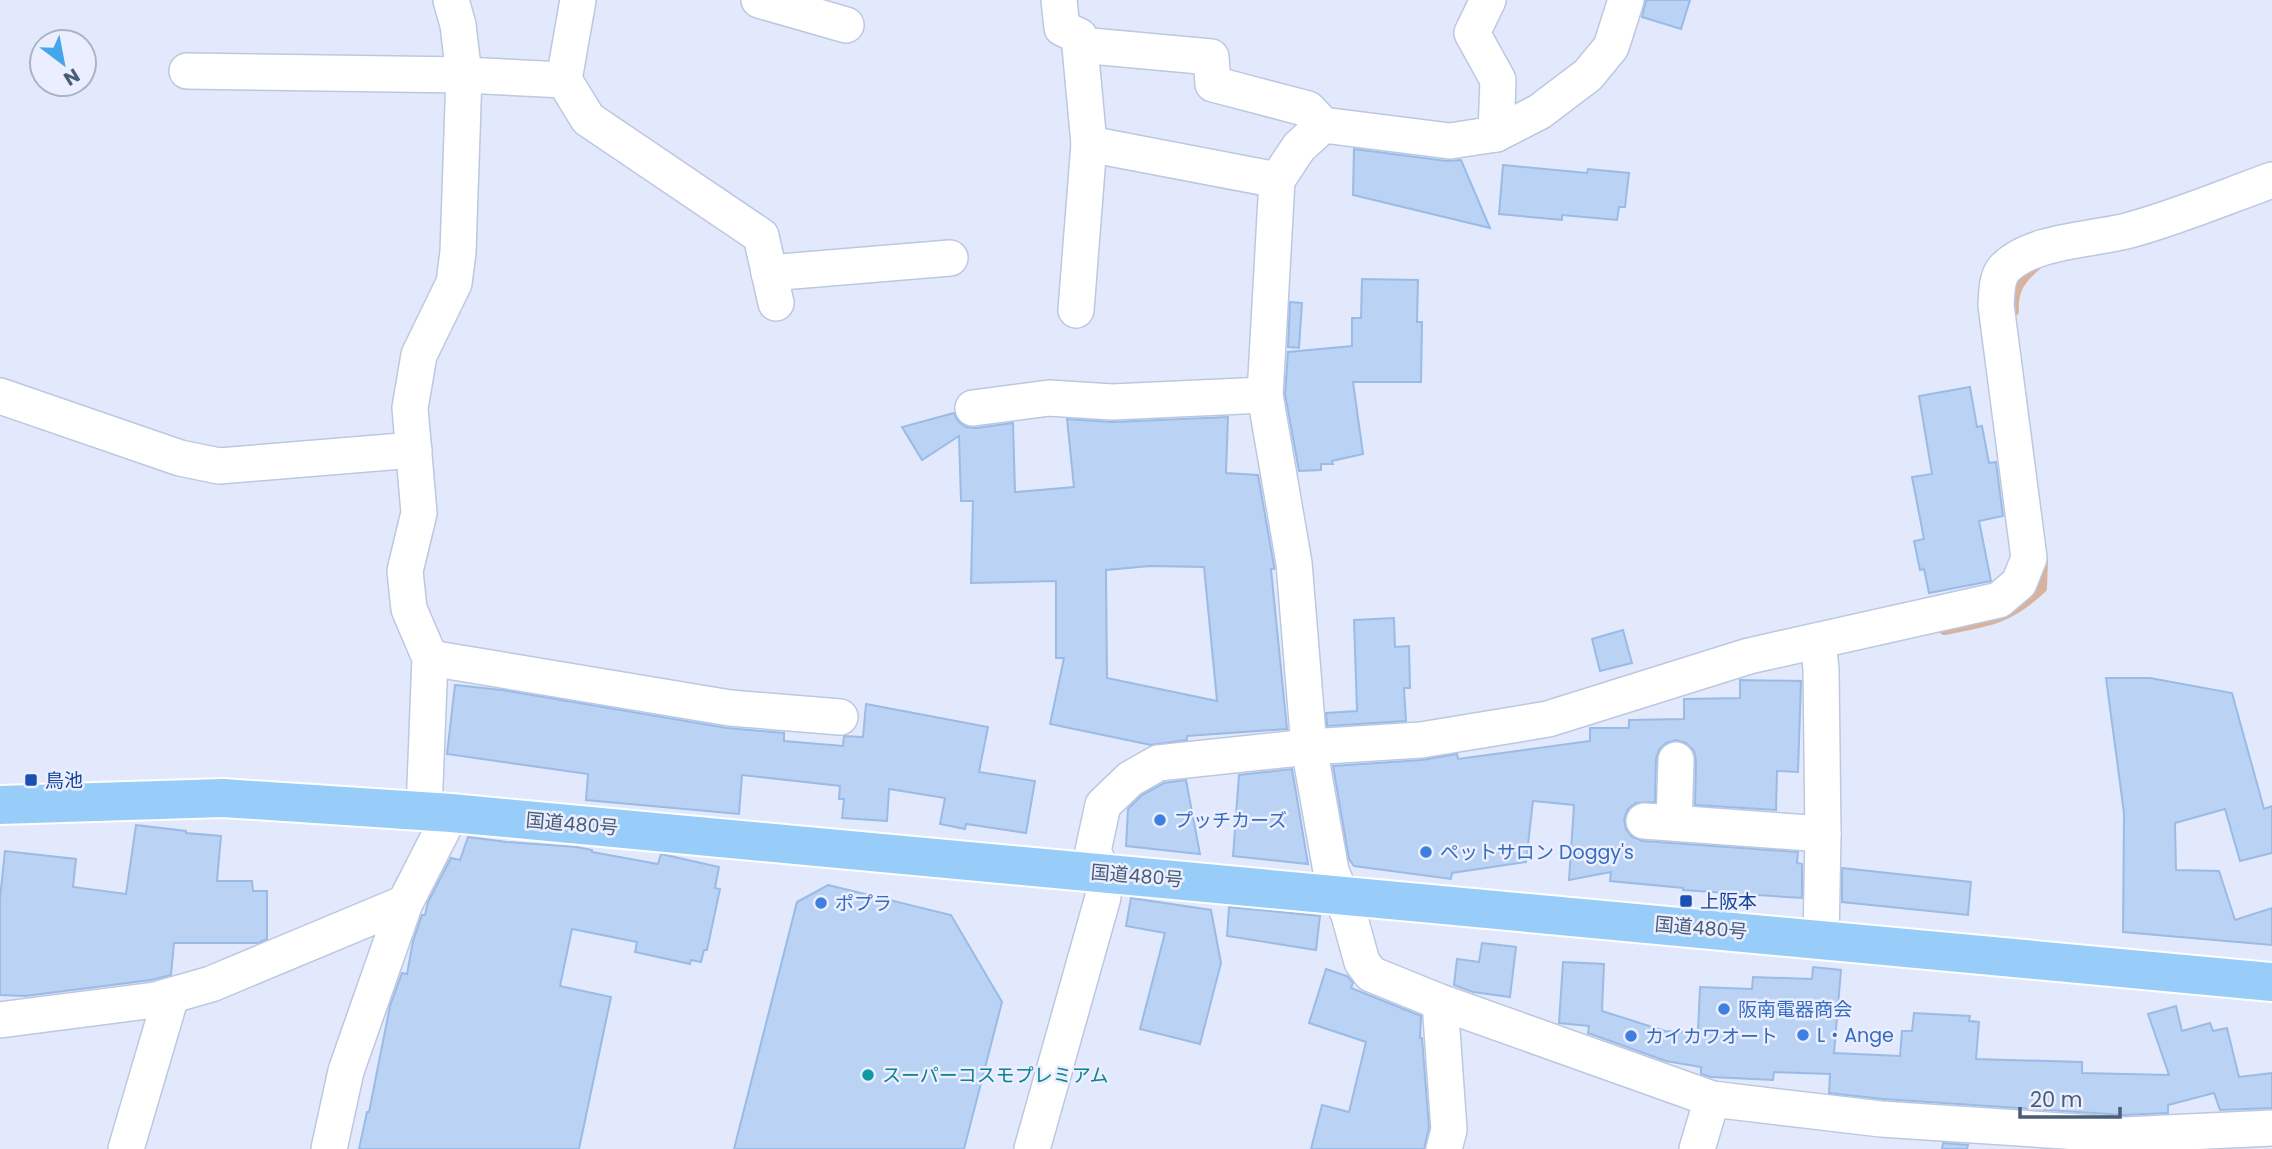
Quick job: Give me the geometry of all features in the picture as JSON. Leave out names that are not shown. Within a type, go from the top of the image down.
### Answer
[{"type":"highway","name":"国道480号","points":[[0,804],[223,798],[437,812],[2272,982]]},
{"type":"street","points":[[329,1149],[346,1071],[437,812],[430,658],[409,610],[405,571],[419,513],[411,408],[419,355],[454,283],[458,252],[464,75],[458,25],[451,0]]},
{"type":"street","points":[[578,0],[564,80],[588,119],[761,236],[773,288],[950,258]]},
{"type":"street","points":[[759,0],[846,25]]},
{"type":"street","points":[[1059,0],[1062,28],[1079,36],[1089,144],[1076,310]]},
{"type":"street","points":[[1489,0],[1472,33],[1499,80],[1496,134]]},
{"type":"street","points":[[1080,45],[1210,57],[1213,84],[1307,109],[1323,125],[1450,141],[1496,134],[1539,112],[1588,75],[1611,47],[1626,0]]},
{"type":"street","points":[[187,71],[464,75],[564,80]]},
{"type":"street","points":[[1323,125],[1298,147],[1277,180],[1265,395],[1294,563],[1308,747],[1331,871],[1349,915],[1362,961],[1371,974],[1440,1002],[1712,1099],[1881,1119],[2127,1142],[2272,1128]]},
{"type":"street","points":[[1089,144],[1277,180]]},
{"type":"street","points":[[1032,1149],[1103,897],[1103,873],[1093,850],[1103,806],[1130,779],[1158,763],[1308,747],[1422,740],[1548,719],[1749,656],[1999,600],[2019,583],[2029,558],[1996,305],[1998,282],[2004,270],[2023,256],[2045,247],[2130,230],[2272,180]]},
{"type":"street","points":[[973,408],[1049,398],[1112,402],[1265,395]]},
{"type":"street","points":[[0,396],[180,458],[219,466],[414,450]]},
{"type":"street","points":[[1818,641],[1821,669],[1823,834],[1821,940]]},
{"type":"street","points":[[430,658],[730,708],[840,717]]},
{"type":"street","points":[[1676,760],[1659,822],[1823,834]]},
{"type":"street","points":[[0,1020],[171,996],[211,984],[405,903]]},
{"type":"street","points":[[126,1149],[171,996]]},
{"type":"street","points":[[1440,1002],[1448,1130],[1444,1149]]},
{"type":"street","points":[[1697,1149],[1712,1099]]},
{"type":"building","points":[[1646,0],[1690,0],[1681,29],[1642,17]]},
{"type":"building","points":[[1354,149],[1447,161],[1461,160],[1490,228],[1353,195]]},
{"type":"building","points":[[1503,165],[1587,173],[1588,169],[1629,173],[1625,207],[1619,207],[1617,220],[1562,215],[1562,220],[1499,214]]},
{"type":"building","points":[[1362,279],[1418,280],[1417,322],[1422,322],[1421,382],[1353,382],[1363,454],[1332,461],[1333,464],[1321,464],[1321,470],[1299,471],[1285,394],[1288,352],[1352,346],[1352,318],[1361,318]]},
{"type":"building","points":[[1290,302],[1302,303],[1299,348],[1288,347]]},
{"type":"building","points":[[1970,387],[1977,427],[1982,426],[1989,463],[1996,462],[2003,516],[1979,521],[1991,581],[1929,593],[1924,569],[1920,570],[1914,541],[1924,539],[1912,477],[1932,474],[1919,396]]},
{"type":"building","points":[[954,413],[958,421],[966,427],[1013,423],[1015,492],[1074,487],[1067,419],[1113,422],[1228,417],[1226,473],[1258,475],[1274,566],[1274,569],[1271,569],[1287,729],[1187,736],[1187,740],[1151,745],[1050,724],[1064,658],[1056,658],[1056,581],[971,583],[973,501],[961,501],[959,436],[922,460],[902,427]],"holes":[[[1150,566],[1204,567],[1217,701],[1107,678],[1106,570]]]},
{"type":"building","points":[[1394,618],[1395,647],[1409,646],[1410,688],[1404,688],[1406,721],[1327,726],[1326,713],[1357,711],[1354,620]]},
{"type":"building","points":[[1623,630],[1632,663],[1600,671],[1592,639]]},
{"type":"building","points":[[2106,678],[2150,678],[2232,693],[2264,809],[2272,806],[2272,853],[2240,861],[2225,809],[2175,823],[2176,870],[2219,871],[2235,920],[2272,908],[2272,945],[2123,932],[2124,813]]},
{"type":"building","points":[[1740,680],[1801,681],[1798,772],[1777,771],[1776,810],[1695,805],[1694,751],[1686,743],[1676,740],[1666,743],[1659,750],[1656,759],[1655,802],[1636,803],[1628,809],[1624,819],[1626,829],[1632,837],[1643,841],[1798,852],[1797,863],[1802,864],[1802,898],[1683,890],[1610,881],[1611,872],[1569,880],[1574,805],[1533,801],[1526,862],[1452,873],[1451,879],[1354,866],[1349,859],[1333,766],[1422,760],[1457,754],[1458,759],[1590,741],[1590,728],[1629,728],[1629,720],[1684,719],[1684,699],[1740,698]]},
{"type":"building","points":[[455,685],[502,690],[727,728],[784,733],[784,741],[843,746],[844,736],[863,737],[866,704],[988,727],[979,772],[1035,781],[1026,833],[966,824],[965,829],[940,824],[945,798],[889,789],[887,821],[842,818],[844,799],[839,799],[840,786],[742,775],[739,814],[586,800],[588,774],[447,754]]},
{"type":"building","points":[[1292,769],[1308,864],[1233,856],[1239,775]]},
{"type":"building","name":"プッチカーズ","points":[[1186,780],[1200,854],[1126,846],[1128,809],[1142,795],[1164,783]]},
{"type":"building","points":[[136,825],[221,836],[217,881],[252,881],[253,891],[267,891],[267,939],[258,943],[174,943],[171,975],[151,980],[25,996],[0,995],[0,898],[5,851],[76,859],[73,887],[126,894]]},
{"type":"building","points":[[468,837],[577,847],[658,864],[661,854],[719,867],[715,888],[720,889],[707,950],[704,950],[701,962],[691,960],[690,964],[635,952],[637,942],[572,929],[560,986],[611,997],[579,1149],[359,1149],[390,1006],[402,973],[407,974],[413,941],[428,902],[451,858],[460,860]]},
{"type":"building","points":[[1842,868],[1971,882],[1968,915],[1842,902]]},
{"type":"building","name":"スーパーコスモプレミアム","points":[[828,885],[951,915],[1002,1002],[964,1149],[734,1149],[797,902]]},
{"type":"building","points":[[1131,898],[1211,910],[1221,963],[1200,1044],[1140,1029],[1165,933],[1126,926]]},
{"type":"building","points":[[1229,907],[1320,916],[1316,950],[1227,936]]},
{"type":"building","points":[[1482,943],[1516,947],[1510,997],[1473,992],[1454,985],[1457,959],[1479,962]]},
{"type":"building","points":[[1563,962],[1604,964],[1602,1011],[1665,1031],[1698,1032],[1700,987],[1752,989],[1753,977],[1812,979],[1813,967],[1841,970],[1834,1053],[1900,1056],[1902,1031],[1912,1031],[1914,1013],[1970,1016],[1969,1021],[1979,1022],[1976,1059],[2082,1062],[2082,1073],[2169,1075],[2148,1014],[2176,1006],[2182,1031],[2210,1023],[2213,1031],[2227,1028],[2239,1077],[2272,1073],[2272,1108],[2220,1110],[2214,1093],[2168,1105],[2168,1113],[2124,1115],[1829,1093],[1830,1074],[1774,1072],[1773,1080],[1711,1077],[1701,1074],[1701,1067],[1666,1061],[1588,1033],[1589,1026],[1559,1023]]},
{"type":"building","points":[[1326,969],[1347,976],[1353,983],[1351,988],[1421,1016],[1420,1038],[1429,1128],[1424,1149],[1311,1149],[1322,1105],[1349,1112],[1366,1042],[1309,1023]]},
{"type":"building","points":[[1943,1143],[1968,1145],[1967,1149],[1942,1149]]},
{"type":"waterway","points":[[2014,311],[2019,285],[2037,265]]},
{"type":"waterway","points":[[1944,630],[1996,618],[2030,599],[2042,588],[2043,558]]},
{"type":"place","name":"鳥池","points":[[31,780]]},
{"type":"place","name":"プッチカーズ","points":[[1160,820]]},
{"type":"place","name":"ペットサロン Doggy's","points":[[1426,852]]},
{"type":"place","name":"上阪本","points":[[1686,901]]},
{"type":"place","name":"ポプラ","points":[[821,903]]},
{"type":"place","name":"阪南電器商会","points":[[1724,1009]]},
{"type":"place","name":"L・Ange","points":[[1803,1035]]},
{"type":"place","name":"カイカワオート","points":[[1631,1036]]},
{"type":"place","name":"スーパーコスモプレミアム","points":[[868,1075]]}]
